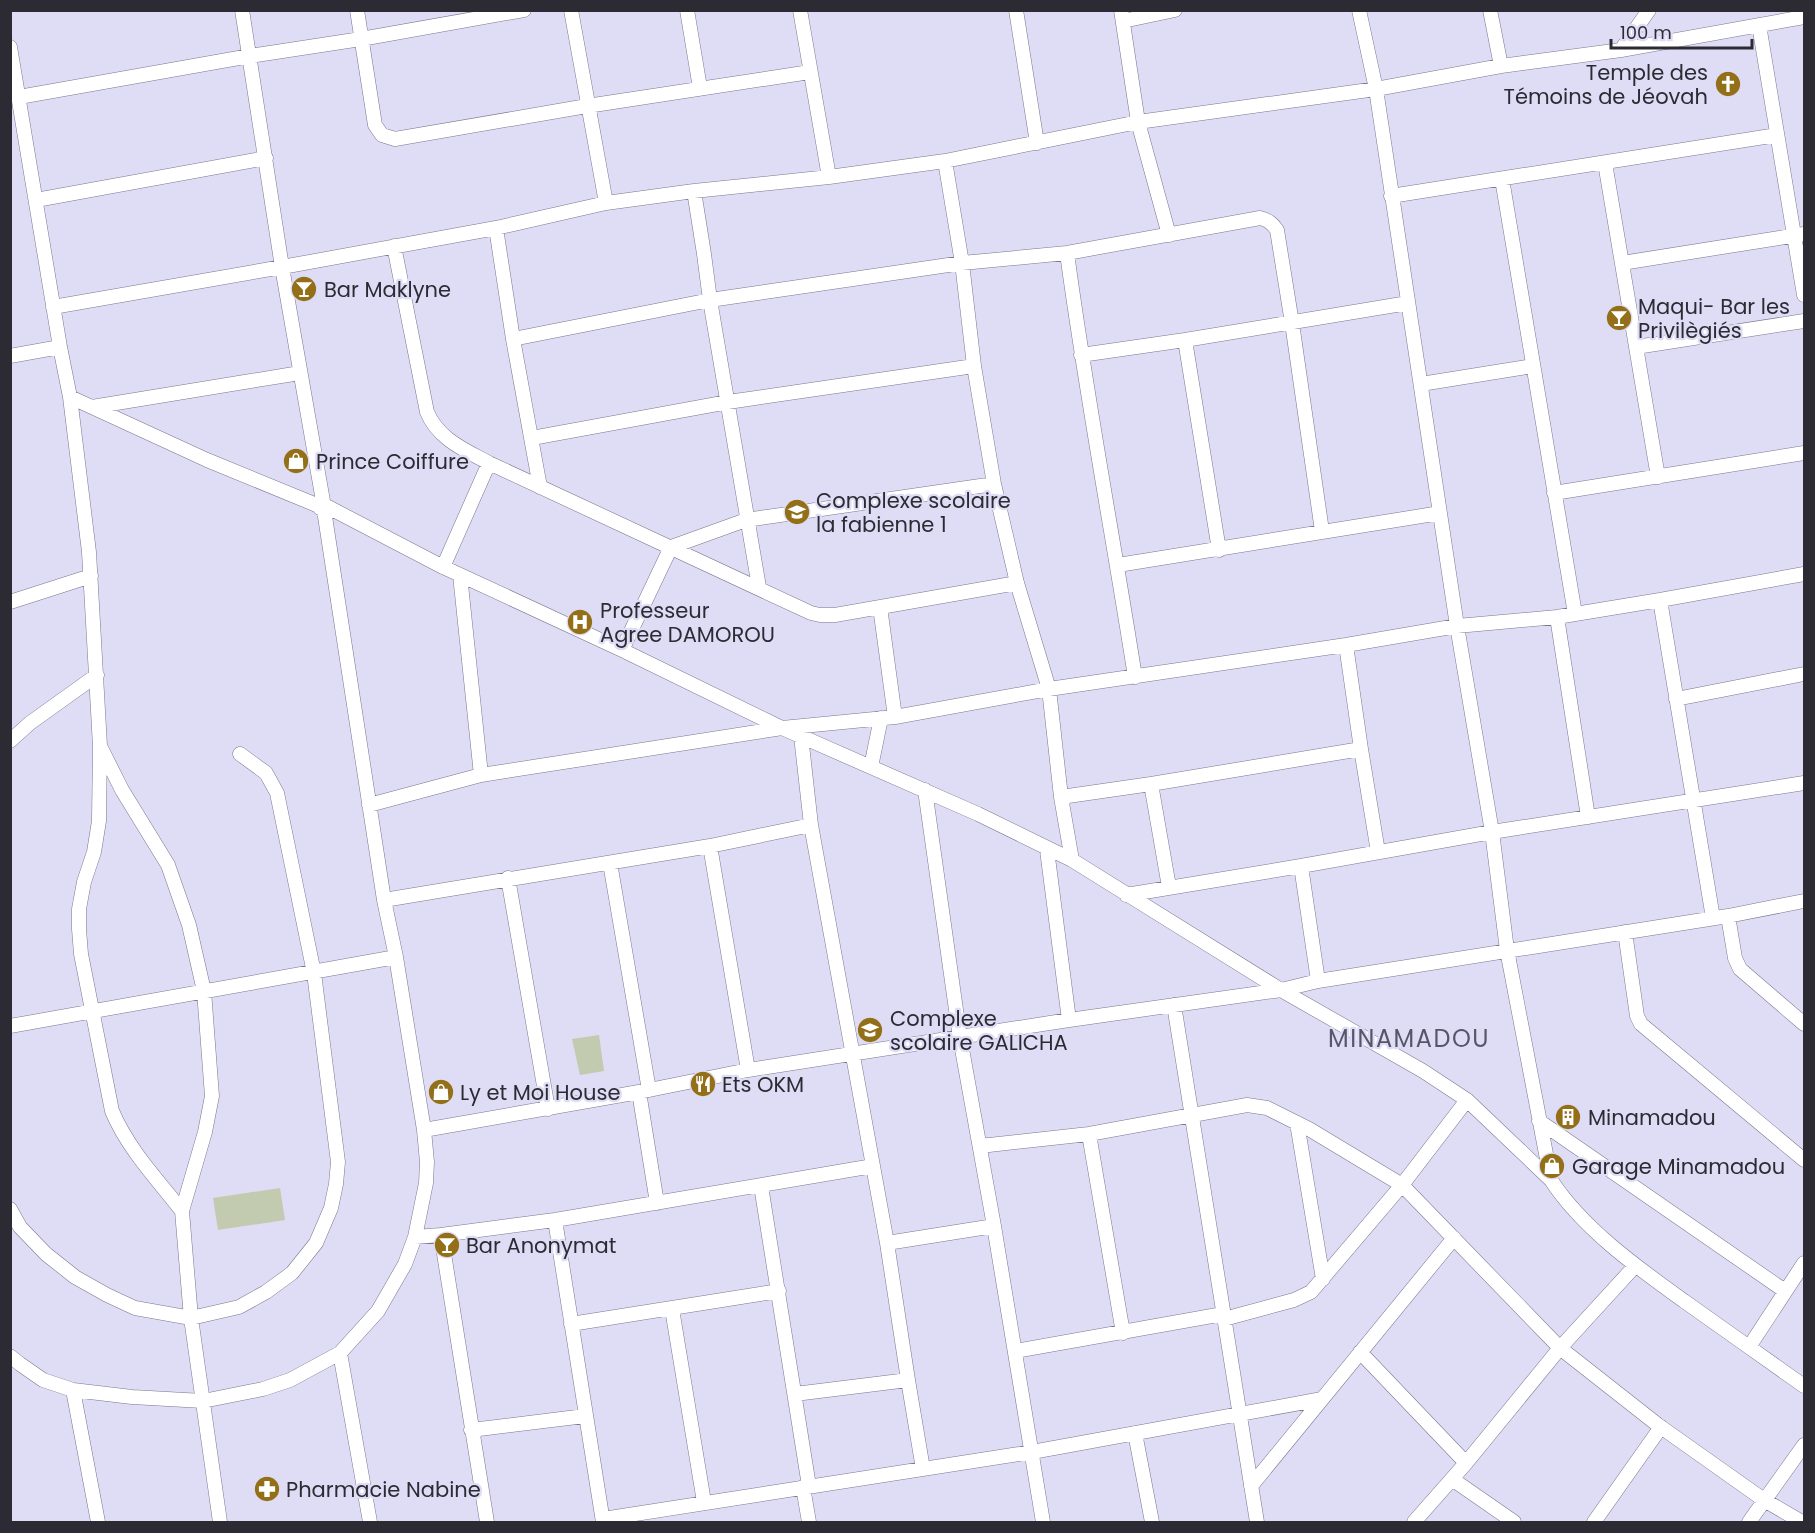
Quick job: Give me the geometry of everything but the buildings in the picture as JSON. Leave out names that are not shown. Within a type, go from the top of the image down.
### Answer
[{"type":"street","points":[[10,1356],[43,1380],[73,1390],[132,1397],[203,1401],[281,1383],[340,1353],[378,1311],[405,1264],[416,1237],[426,1183],[424,1130],[396,957],[384,900],[323,506],[282,267],[242,10]]},
{"type":"street","points":[[357,10],[375,125],[382,135],[395,139],[587,106],[810,72]]},
{"type":"street","points":[[19,97],[524,10]]},
{"type":"street","points":[[571,10],[606,203]]},
{"type":"street","points":[[687,10],[700,88]]},
{"type":"street","points":[[800,10],[829,177]]},
{"type":"street","points":[[1016,10],[1037,143]]},
{"type":"street","points":[[1169,235],[1138,122],[1122,16],[1175,10]]},
{"type":"street","points":[[1359,10],[1376,89],[1457,626],[1492,832],[1507,950],[1551,1180]]},
{"type":"street","points":[[1490,10],[1501,66]]},
{"type":"street","points":[[1621,50],[1649,10]]},
{"type":"street","points":[[53,307],[496,228],[606,203],[693,190],[829,177],[945,161],[1138,122],[1376,89],[1501,66],[1621,50],[1804,17]]},
{"type":"street","points":[[1759,25],[1778,135],[1799,234],[1804,295]]},
{"type":"street","points":[[10,47],[70,397],[91,576],[100,746],[99,821],[94,852],[84,882],[79,909],[81,954],[112,1111],[129,1144],[182,1211]]},
{"type":"street","points":[[1391,196],[1778,135]]},
{"type":"street","points":[[36,200],[266,158]]},
{"type":"street","points":[[945,161],[962,263],[974,366],[994,484],[1017,583],[1049,689],[1072,860]]},
{"type":"street","points":[[1605,162],[1658,477]]},
{"type":"street","points":[[1503,179],[1575,614]]},
{"type":"street","points":[[693,190],[759,588]]},
{"type":"street","points":[[513,339],[710,300],[962,263],[1067,253],[1260,218],[1267,219],[1277,230],[1322,531]]},
{"type":"street","points":[[496,228],[513,339],[540,487]]},
{"type":"street","points":[[1622,263],[1799,234]]},
{"type":"street","points":[[394,246],[425,401],[432,423],[447,439],[489,463],[820,615],[828,616],[1017,583]]},
{"type":"street","points":[[1067,253],[1081,355],[1135,677]]},
{"type":"street","points":[[1081,355],[1408,303]]},
{"type":"street","points":[[1636,347],[1804,321]]},
{"type":"street","points":[[1185,340],[1218,550]]},
{"type":"street","points":[[10,356],[60,347]]},
{"type":"street","points":[[532,438],[728,402],[974,366]]},
{"type":"street","points":[[1420,384],[1533,366]]},
{"type":"street","points":[[92,407],[300,373]]},
{"type":"street","points":[[70,397],[207,460],[323,506],[443,567],[622,650],[782,728],[925,790],[1072,860],[1281,990],[1423,1071],[1467,1100],[1551,1180],[1560,1195],[1578,1214],[1635,1266],[1804,1386]]},
{"type":"street","points":[[1554,493],[1804,453]]},
{"type":"street","points":[[443,567],[489,463]]},
{"type":"street","points":[[622,650],[671,547],[746,520],[994,484]]},
{"type":"street","points":[[1118,565],[1440,513]]},
{"type":"street","points":[[369,805],[482,775],[782,728],[888,717],[1049,689],[1346,645],[1457,626],[1557,617],[1804,574]]},
{"type":"street","points":[[460,575],[482,775]]},
{"type":"street","points":[[10,602],[91,576]]},
{"type":"street","points":[[1660,600],[1713,918]]},
{"type":"street","points":[[871,767],[888,717],[880,607]]},
{"type":"street","points":[[1557,617],[1588,817]]},
{"type":"street","points":[[1346,645],[1377,852]]},
{"type":"street","points":[[1676,699],[1804,674]]},
{"type":"street","points":[[10,741],[30,723],[97,675]]},
{"type":"street","points":[[801,736],[812,825],[887,1243],[923,1469]]},
{"type":"street","points":[[100,746],[122,790],[168,865],[189,926],[204,991],[212,1096],[205,1132],[182,1211],[191,1318],[220,1522]]},
{"type":"street","points":[[1062,797],[1361,749]]},
{"type":"street","points":[[10,1209],[20,1227],[46,1254],[75,1277],[135,1308],[191,1318],[239,1307],[266,1292],[292,1273],[316,1243],[331,1208],[336,1184],[337,1151],[314,973],[277,793],[266,773],[240,753]]},
{"type":"street","points":[[1126,895],[1492,832],[1804,783]]},
{"type":"street","points":[[1151,784],[1169,887]]},
{"type":"street","points":[[925,790],[960,1038],[1043,1522]]},
{"type":"street","points":[[384,900],[710,846],[812,825]]},
{"type":"street","points":[[710,846],[748,1070]]},
{"type":"street","points":[[1047,850],[1069,1020]]},
{"type":"street","points":[[610,863],[644,1091],[657,1203]]},
{"type":"street","points":[[1301,866],[1318,981]]},
{"type":"street","points":[[508,878],[548,1109]]},
{"type":"street","points":[[424,1130],[548,1109],[748,1070],[1281,990],[1318,981],[1728,916],[1804,901]]},
{"type":"street","points":[[1728,916],[1735,958],[1740,969],[1804,1024]]},
{"type":"street","points":[[1625,932],[1637,1016],[1641,1024],[1804,1160]]},
{"type":"street","points":[[10,1026],[396,957]]},
{"type":"street","points":[[1174,1005],[1257,1522]]},
{"type":"street","points":[[1015,1350],[1223,1316],[1294,1300],[1311,1292],[1402,1185],[1467,1100]]},
{"type":"street","points":[[980,1146],[1089,1134],[1247,1105],[1267,1108],[1297,1123],[1402,1185],[1560,1348],[1661,1427],[1764,1500],[1802,1522]]},
{"type":"street","points":[[1539,1121],[1785,1292]]},
{"type":"street","points":[[1297,1123],[1323,1279]]},
{"type":"street","points":[[1089,1134],[1123,1333]]},
{"type":"street","points":[[416,1237],[555,1220],[873,1166]]},
{"type":"street","points":[[761,1186],[795,1394],[808,1522]]},
{"type":"street","points":[[555,1220],[603,1521],[704,1502],[1032,1452],[1322,1399]]},
{"type":"street","points":[[887,1243],[994,1226]]},
{"type":"street","points":[[441,1235],[487,1522]]},
{"type":"street","points":[[1251,1486],[1454,1238]]},
{"type":"street","points":[[1749,1347],[1804,1263]]},
{"type":"street","points":[[1414,1522],[1466,1463],[1560,1348],[1635,1266]]},
{"type":"street","points":[[571,1324],[779,1291]]},
{"type":"street","points":[[672,1309],[704,1502]]},
{"type":"street","points":[[1360,1352],[1466,1463]]},
{"type":"street","points":[[340,1353],[370,1522]]},
{"type":"street","points":[[795,1394],[908,1380]]},
{"type":"street","points":[[73,1390],[98,1522]]},
{"type":"street","points":[[471,1430],[585,1416]]},
{"type":"street","points":[[1594,1522],[1661,1427]]},
{"type":"street","points":[[1134,1433],[1152,1522]]},
{"type":"street","points":[[1749,1522],[1804,1445]]},
{"type":"street","points":[[1452,1479],[1514,1522]]},
{"type":"green space","points":[[599,1035],[604,1071],[580,1075],[572,1039]]},
{"type":"green space","points":[[280,1188],[285,1220],[218,1230],[213,1198]]},
{"type":"place","name":"Temple des Témoins de Jéovah","points":[[1728,84]]},
{"type":"place","name":"Bar Maklyne","points":[[304,289]]},
{"type":"place","name":"Maqui- Bar les Privilègiés","points":[[1619,318]]},
{"type":"place","name":"Prince Coiffure","points":[[296,461]]},
{"type":"place","name":"Complexe scolaire la fabienne 1","points":[[797,512]]},
{"type":"place","name":"Professeur Agree DAMOROU","points":[[580,622]]},
{"type":"place","name":"Complexe scolaire GALICHA","points":[[870,1030]]},
{"type":"place","name":"Ets OKM","points":[[703,1084]]},
{"type":"place","name":"Ly et Moi House","points":[[441,1092]]},
{"type":"place","name":"Minamadou","points":[[1568,1117]]},
{"type":"place","name":"Garage Minamadou","points":[[1552,1166]]},
{"type":"place","name":"Bar Anonymat","points":[[447,1245]]},
{"type":"place","name":"Pharmacie Nabine","points":[[267,1489]]},
{"type":"district","name":"MINAMADOU","points":[[1409,1038]]}]
